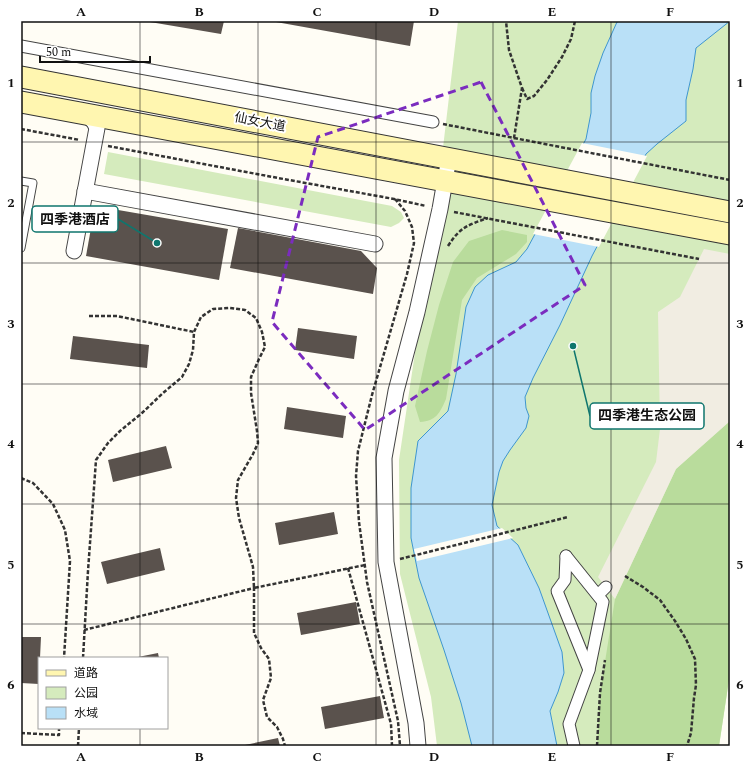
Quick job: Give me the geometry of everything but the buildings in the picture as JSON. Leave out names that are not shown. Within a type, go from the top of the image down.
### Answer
[{"type":"main road","name":"仙女大道","points":[[21,77],[730,212]]},
{"type":"main road","name":"仙女大道","points":[[21,102],[730,234]]},
{"type":"street","points":[[21,46],[433,122]]},
{"type":"street","points":[[74,251],[97,128],[94,122],[86,114]]},
{"type":"street","points":[[95,140],[100,128],[104,124],[117,120]]},
{"type":"street","points":[[418,746],[416,723],[386,562],[384,458],[396,391],[417,312],[440,209],[449,158]]},
{"type":"street","points":[[85,191],[375,244]]},
{"type":"street","points":[[574,746],[569,724],[589,670],[603,602],[566,556],[565,580],[556,590],[589,670]]},
{"type":"street","points":[[598,595],[606,587]]},
{"type":"lane","points":[[21,181],[33,183],[21,248]]},
{"type":"path","points":[[506,21],[509,50],[527,99],[534,96],[547,80],[562,57],[571,39],[575,21]]},
{"type":"path","points":[[514,138],[522,88]]},
{"type":"path","points":[[433,122],[730,180]]},
{"type":"path","points":[[21,129],[95,140],[271,177],[394,199],[699,259]]},
{"type":"path","points":[[444,252],[459,231],[489,218]]},
{"type":"path","points":[[83,657],[96,460],[108,443],[120,431],[182,377],[189,364],[193,350],[194,332],[201,317],[213,309],[230,308],[245,310],[256,318],[262,332],[265,347],[251,377],[251,393],[258,443],[238,480],[236,498],[239,518],[253,567],[254,633],[268,659],[271,678],[263,700],[267,717],[284,739],[285,746]]},
{"type":"path","points":[[89,316],[117,316],[194,332]]},
{"type":"path","points":[[21,478],[33,483],[53,504],[65,530],[70,561],[64,657]]},
{"type":"path","points":[[414,556],[568,517]]},
{"type":"path","points":[[84,630],[254,588],[365,564]]},
{"type":"path","points":[[348,568],[391,724],[392,746]]},
{"type":"path","points":[[625,576],[660,600],[686,639],[695,660],[696,685],[691,733],[688,746]]},
{"type":"path","points":[[597,746],[600,694],[606,657]]},
{"type":"path","points":[[21,732],[59,734],[59,729]]},
{"type":"path","points":[[78,746],[79,729]]},
{"type":"highlighted area","points":[[481,82],[585,285],[365,430],[272,322],[318,137]]},
{"type":"green space","points":[[458,21],[730,21],[730,673],[719,746],[437,746],[431,697],[400,574],[399,460],[433,232]]},
{"type":"green space","points":[[108,152],[392,206],[401,212],[404,218],[399,223],[391,227],[104,174]]},
{"type":"green space","points":[[502,230],[527,235],[527,242],[516,254],[477,278],[462,300],[446,399],[442,408],[434,418],[420,422],[415,406],[439,305],[453,262],[469,241]]},
{"type":"green space","points":[[730,421],[730,673],[719,746],[597,746],[600,693],[615,599],[676,469]]},
{"type":"shaded area","points":[[704,249],[730,254],[730,421],[676,469],[615,599],[598,577],[656,462],[660,429],[658,312],[680,297]]},
{"type":"water","points":[[730,21],[696,48],[686,100],[686,121],[646,154],[592,256],[560,325],[533,378],[525,397],[526,408],[529,416],[526,428],[503,461],[499,472],[492,505],[497,526],[518,545],[539,588],[562,652],[564,673],[550,711],[557,746],[472,746],[461,703],[419,578],[411,538],[411,488],[418,441],[448,411],[456,374],[466,307],[475,287],[488,275],[516,262],[527,249],[586,139],[591,113],[591,93],[595,76],[603,53],[617,22]]},
{"type":"pier","points":[[582,143],[647,156],[599,247],[533,234]]},
{"type":"pier","points":[[502,528],[513,538],[417,561],[414,549]]},
{"type":"place","name":"四季港酒店","points":[[157,243]]},
{"type":"place","name":"四季港生态公园","points":[[573,346]]}]
